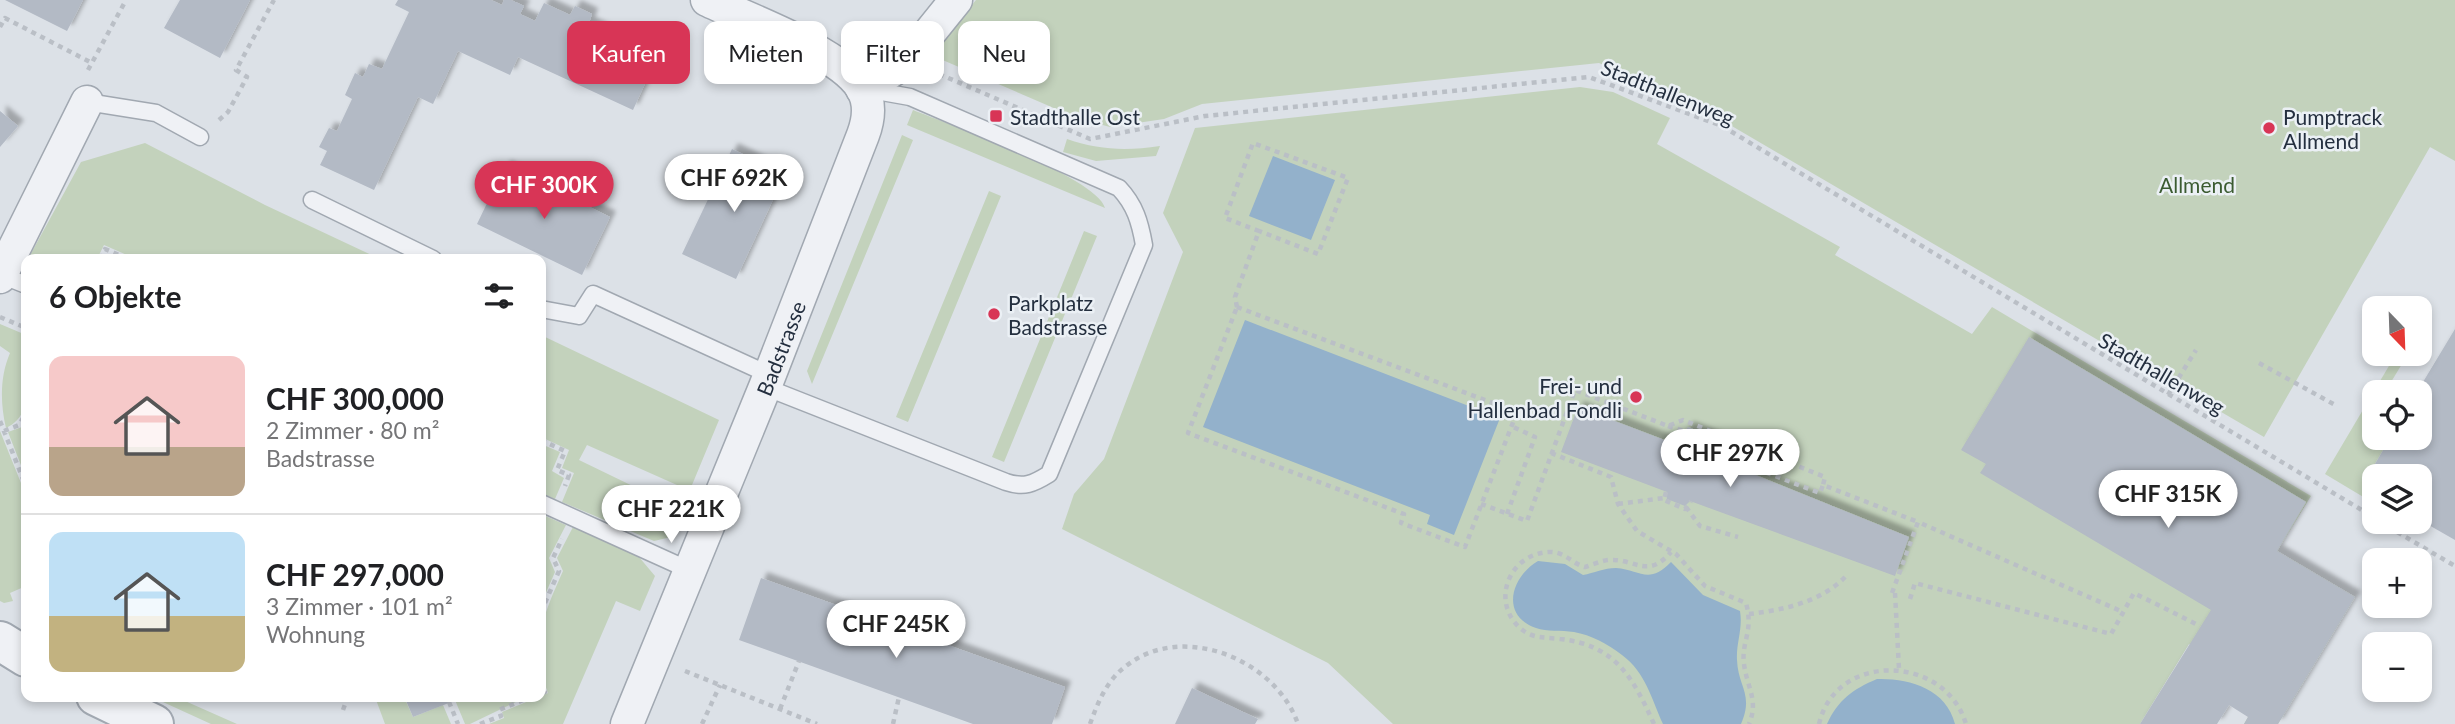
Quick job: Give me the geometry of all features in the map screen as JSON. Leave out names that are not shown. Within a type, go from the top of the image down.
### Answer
[{"type":"street","points":[[707,0],[828,57],[849,73],[862,89],[870,84]]},
{"type":"street","points":[[939,21],[956,0]]},
{"type":"street","name":"Badstrasse","points":[[627,724],[768,381],[867,124],[867,103],[862,89]]},
{"type":"street","points":[[9,279],[87,102]]},
{"type":"street","points":[[0,641],[21,654]]},
{"type":"street","points":[[103,705],[154,724]]},
{"type":"lane","points":[[546,310],[579,316],[593,294],[768,381],[1006,482],[1020,486],[1034,484],[1049,474],[1144,245],[1139,218],[1131,200],[1119,188],[911,97],[862,89]]},
{"type":"lane","points":[[87,102],[156,113],[200,137]]},
{"type":"lane","points":[[312,200],[423,254]]},
{"type":"lane","points":[[546,505],[690,570]]},
{"type":"path","points":[[87,102],[85,75],[125,0]]},
{"type":"path","points":[[200,137],[228,112],[247,77],[236,70],[274,0]]},
{"type":"path","points":[[0,27],[5,18],[92,63]]},
{"type":"path","name":"Stadthallenweg","points":[[944,78],[1090,139],[1205,116],[1589,77],[1721,126],[2362,510]]},
{"type":"path","points":[[1253,143],[1348,178],[1318,254],[1259,231],[1225,218],[1253,143]]},
{"type":"path","points":[[1237,307],[1517,412],[1465,547],[1401,523],[1404,514],[1188,433],[1237,307],[1235,298],[1259,231]]},
{"type":"path","points":[[104,254],[105,249],[116,254]]},
{"type":"path","points":[[0,317],[21,326]]},
{"type":"path","points":[[2168,395],[2196,350]]},
{"type":"path","points":[[2259,363],[2337,406]]},
{"type":"path","points":[[1481,504],[1527,521],[1575,390],[1684,431]]},
{"type":"path","points":[[1668,426],[1683,420],[1825,477],[1820,493],[1746,465],[1734,451],[1715,445],[1730,439]]},
{"type":"path","points":[[0,421],[21,474]]},
{"type":"path","points":[[4,431],[21,422]]},
{"type":"path","points":[[1507,514],[1535,437],[1511,426]]},
{"type":"path","points":[[546,442],[565,451],[557,470],[569,475],[568,478]]},
{"type":"path","points":[[1551,453],[1611,477],[1618,505],[1637,531],[1671,552],[1705,586],[1746,603],[1750,631],[1744,665],[1755,705],[1749,724]]},
{"type":"path","points":[[1823,485],[1918,522],[2123,612]]},
{"type":"path","points":[[1618,505],[1665,495],[1685,509],[1686,507]]},
{"type":"path","points":[[1686,507],[1691,501]]},
{"type":"path","points":[[1686,507],[1700,526],[1738,537]]},
{"type":"path","points":[[546,600],[559,571],[553,558],[573,517]]},
{"type":"path","points":[[1899,669],[1893,593],[1918,522]]},
{"type":"path","points":[[2400,534],[2455,566]]},
{"type":"path","points":[[1654,724],[1635,684],[1614,659],[1579,642],[1527,633],[1511,619],[1505,589],[1507,579],[1518,563],[1541,553],[1564,554],[1585,567],[1606,560],[1624,561],[1643,568],[1664,560],[1671,552]]},
{"type":"path","points":[[1749,614],[1808,601],[1846,576]]},
{"type":"path","points":[[1910,599],[1915,583],[2111,634],[2134,593],[2200,626]]},
{"type":"path","points":[[1090,724],[1109,683],[1125,666],[1145,653],[1194,647],[1214,650],[1254,668],[1293,709],[1298,724]]},
{"type":"path","points":[[653,659],[817,724]]},
{"type":"path","points":[[780,709],[799,661]]},
{"type":"path","points":[[1819,724],[1833,697],[1852,681],[1874,671],[1899,669],[1924,676],[1946,691],[1962,712],[1966,724]]},
{"type":"path","points":[[702,724],[720,685]]},
{"type":"path","points":[[893,724],[899,697]]},
{"type":"path","points":[[343,710],[346,702]]},
{"type":"path","points":[[449,702],[458,724]]},
{"type":"path","points":[[480,724],[501,716],[499,710],[518,702]]},
{"type":"green space","name":"Allmend","points":[[976,0],[2455,0],[2455,161],[2430,147],[2264,437],[1713,115],[1599,63],[1202,104],[1164,119],[1110,127],[1077,118],[998,84],[1050,84],[1050,21],[959,21]]},
{"type":"green space","name":"Allmend","points":[[958,22],[958,67],[944,61],[944,39]]},
{"type":"green space","name":"Frei- und Hallenbad Fondli","points":[[1580,87],[1613,92],[1670,118],[1657,144],[1840,247],[1835,255],[1972,334],[1992,307],[2311,496],[2277,551],[2355,597],[2278,724],[2244,724],[2248,717],[2245,677],[2189,644],[2140,724],[1393,724],[1328,663],[1062,529],[1074,494],[1104,459],[1183,252],[1163,213],[1195,128]]},
{"type":"green space","points":[[913,110],[1050,167],[1096,195],[1105,208],[907,125]]},
{"type":"green space","points":[[902,135],[913,140],[812,384],[807,371]]},
{"type":"green space","points":[[1067,139],[1113,148],[1160,146],[1156,156],[1096,161],[1063,152]]},
{"type":"green space","points":[[145,143],[265,205],[369,254],[125,254],[104,245],[100,254],[31,254],[81,162]]},
{"type":"green space","points":[[989,191],[1001,196],[908,422],[896,417]]},
{"type":"green space","points":[[1084,231],[1097,236],[1004,462],[992,457]]},
{"type":"green space","points":[[0,324],[21,333],[21,415],[6,428],[2,390],[10,353],[0,346]]},
{"type":"green space","points":[[546,337],[719,420],[692,485],[686,489],[587,445],[579,460],[676,507],[680,515],[671,537],[654,541],[562,502],[574,473],[562,468],[569,450],[546,439]]},
{"type":"green space","points":[[2389,366],[2401,366],[2392,380],[2381,380]]},
{"type":"green space","points":[[2362,411],[2362,450],[2383,450],[2375,464],[2362,464],[2362,496],[2325,474]]},
{"type":"green space","points":[[21,427],[21,465],[8,432]]},
{"type":"green space","points":[[0,431],[21,483],[21,588],[10,593],[13,601],[0,601]]},
{"type":"green space","points":[[546,446],[560,452],[552,471],[564,478],[555,499],[546,495]]},
{"type":"green space","points":[[546,516],[566,525],[549,558],[555,572],[546,593]]},
{"type":"green space","points":[[573,527],[639,557],[655,576],[640,611],[616,601],[563,724],[489,724],[504,718],[502,712],[526,702],[546,702],[546,613],[563,571],[557,558]]},
{"type":"green space","points":[[163,702],[187,702],[237,724],[211,724]]},
{"type":"green space","points":[[377,702],[406,702],[413,717],[443,705],[451,724],[385,724]]},
{"type":"green space","points":[[456,702],[516,702],[470,724],[465,724]]},
{"type":"water","points":[[1273,156],[1335,180],[1311,240],[1249,216]]},
{"type":"water","points":[[1245,320],[1500,418],[1454,535],[1427,524],[1430,515],[1203,427]]},
{"type":"water","points":[[1538,561],[1565,564],[1583,575],[1616,568],[1650,575],[1671,562],[1703,595],[1740,611],[1737,660],[1746,698],[1741,724],[1663,724],[1637,670],[1617,651],[1587,635],[1540,629],[1524,622],[1517,614],[1513,595],[1522,576]]},
{"type":"water","points":[[1877,679],[1913,683],[1935,694],[1950,712],[1955,724],[1827,724],[1847,696]]},
{"type":"building","points":[[5,0],[83,0],[67,31]]},
{"type":"building","points":[[180,0],[250,0],[220,58],[164,28]]},
{"type":"building","points":[[398,0],[491,0],[502,5],[504,0],[511,0],[524,6],[520,14],[535,21],[544,3],[570,15],[575,6],[592,14],[590,21],[567,21],[567,80],[518,57],[510,75],[458,51],[433,104],[418,97],[374,190],[320,165],[327,151],[319,147],[329,128],[337,131],[352,99],[345,95],[355,73],[363,77],[369,64],[382,69],[409,12],[395,5]]},
{"type":"building","points":[[577,84],[645,84],[633,110]]},
{"type":"building","points":[[0,111],[18,126],[0,147]]},
{"type":"building","points":[[732,149],[785,174],[736,279],[682,254]]},
{"type":"building","points":[[505,166],[610,217],[582,275],[546,258],[546,254],[539,254],[477,224]]},
{"type":"building","points":[[2455,329],[2455,540],[2432,527],[2432,464],[2375,464],[2383,450],[2432,450],[2432,380],[2424,380]]},
{"type":"building","points":[[2029,337],[2306,502],[2277,551],[2355,597],[2278,724],[2244,724],[2248,717],[2229,705],[2217,724],[2140,724],[2211,610],[1980,473],[1986,464],[1961,450]]},
{"type":"building","points":[[1578,407],[1675,444],[1688,427],[1716,438],[1714,458],[1909,537],[1895,576],[1690,501],[1685,506],[1667,499],[1667,492],[1561,452]]},
{"type":"building","points":[[761,578],[1065,687],[1052,724],[973,724],[739,640]]},
{"type":"building","points":[[1192,688],[1258,719],[1255,724],[1175,724]]},
{"type":"building","points":[[407,702],[451,702],[413,717]]},
{"type":"place","name":"Stadthalle Ost","points":[[996,116]]},
{"type":"place","name":"Pumptrack Allmend","points":[[2269,128]]},
{"type":"place","name":"Parkplatz Badstrasse","points":[[994,314]]},
{"type":"place","name":"Frei- und Hallenbad Fondli","points":[[1636,397]]}]
